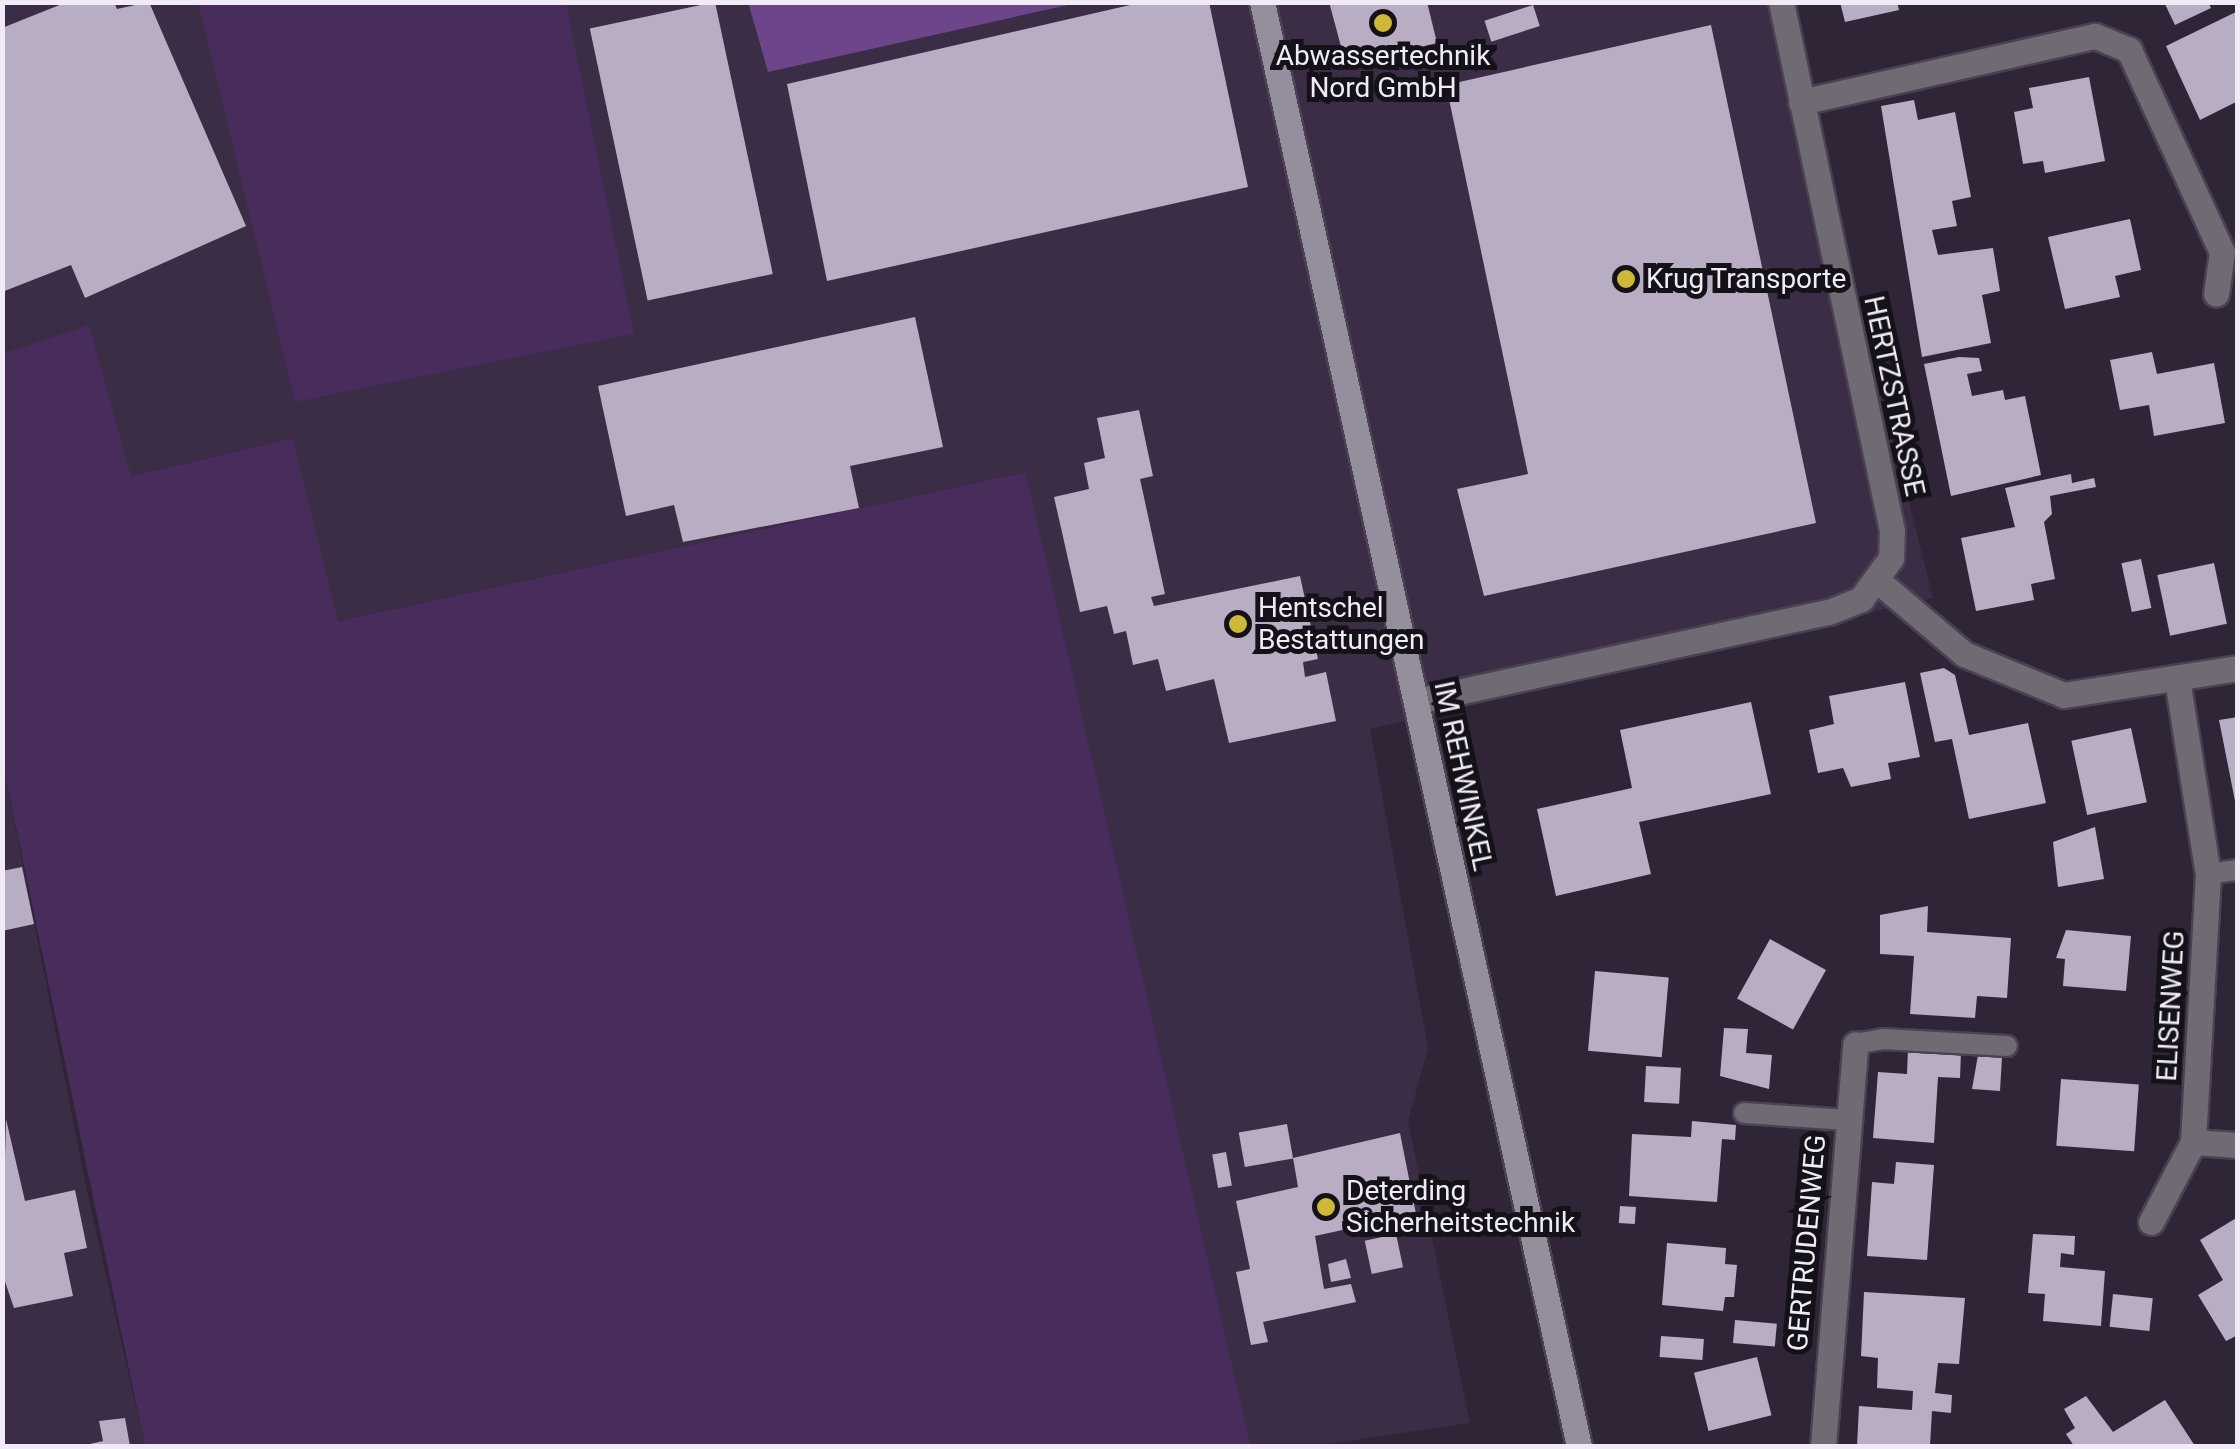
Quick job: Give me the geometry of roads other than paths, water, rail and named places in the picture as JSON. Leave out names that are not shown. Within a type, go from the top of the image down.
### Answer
[{"type":"street","name":"IM REHWINKEL","points":[[1262,2],[1579,1446]]},
{"type":"street","name":"HERTZSTRASSE","points":[[1782,2],[1892,531],[1890,558],[1878,582]]},
{"type":"street","points":[[1801,102],[2095,36],[2129,50],[2222,252],[2216,294]]},
{"type":"street","points":[[1416,701],[1828,612],[1861,599],[1878,582],[1964,654],[2064,695],[2238,668]]},
{"type":"street","name":"ELISENWEG","points":[[2152,1222],[2193,1142],[2208,874],[2177,680]]},
{"type":"street","name":"GERTRUDENWEG","points":[[1823,1446],[1855,1044]]},
{"type":"street","points":[[2193,1142],[2238,1145]]},
{"type":"lane","points":[[2208,874],[2238,870]]},
{"type":"lane","points":[[1855,1044],[1884,1039],[2007,1046]]},
{"type":"lane","points":[[1744,1114],[1848,1120]]},
{"type":"place","name":"Abwassertechnik Nord GmbH","points":[[1383,23]]},
{"type":"place","name":"Krug Transporte","points":[[1626,279]]},
{"type":"place","name":"Hentschel Bestattungen","points":[[1238,624]]},
{"type":"place","name":"Deterding Sicherheitstechnik","points":[[1326,1207]]}]
